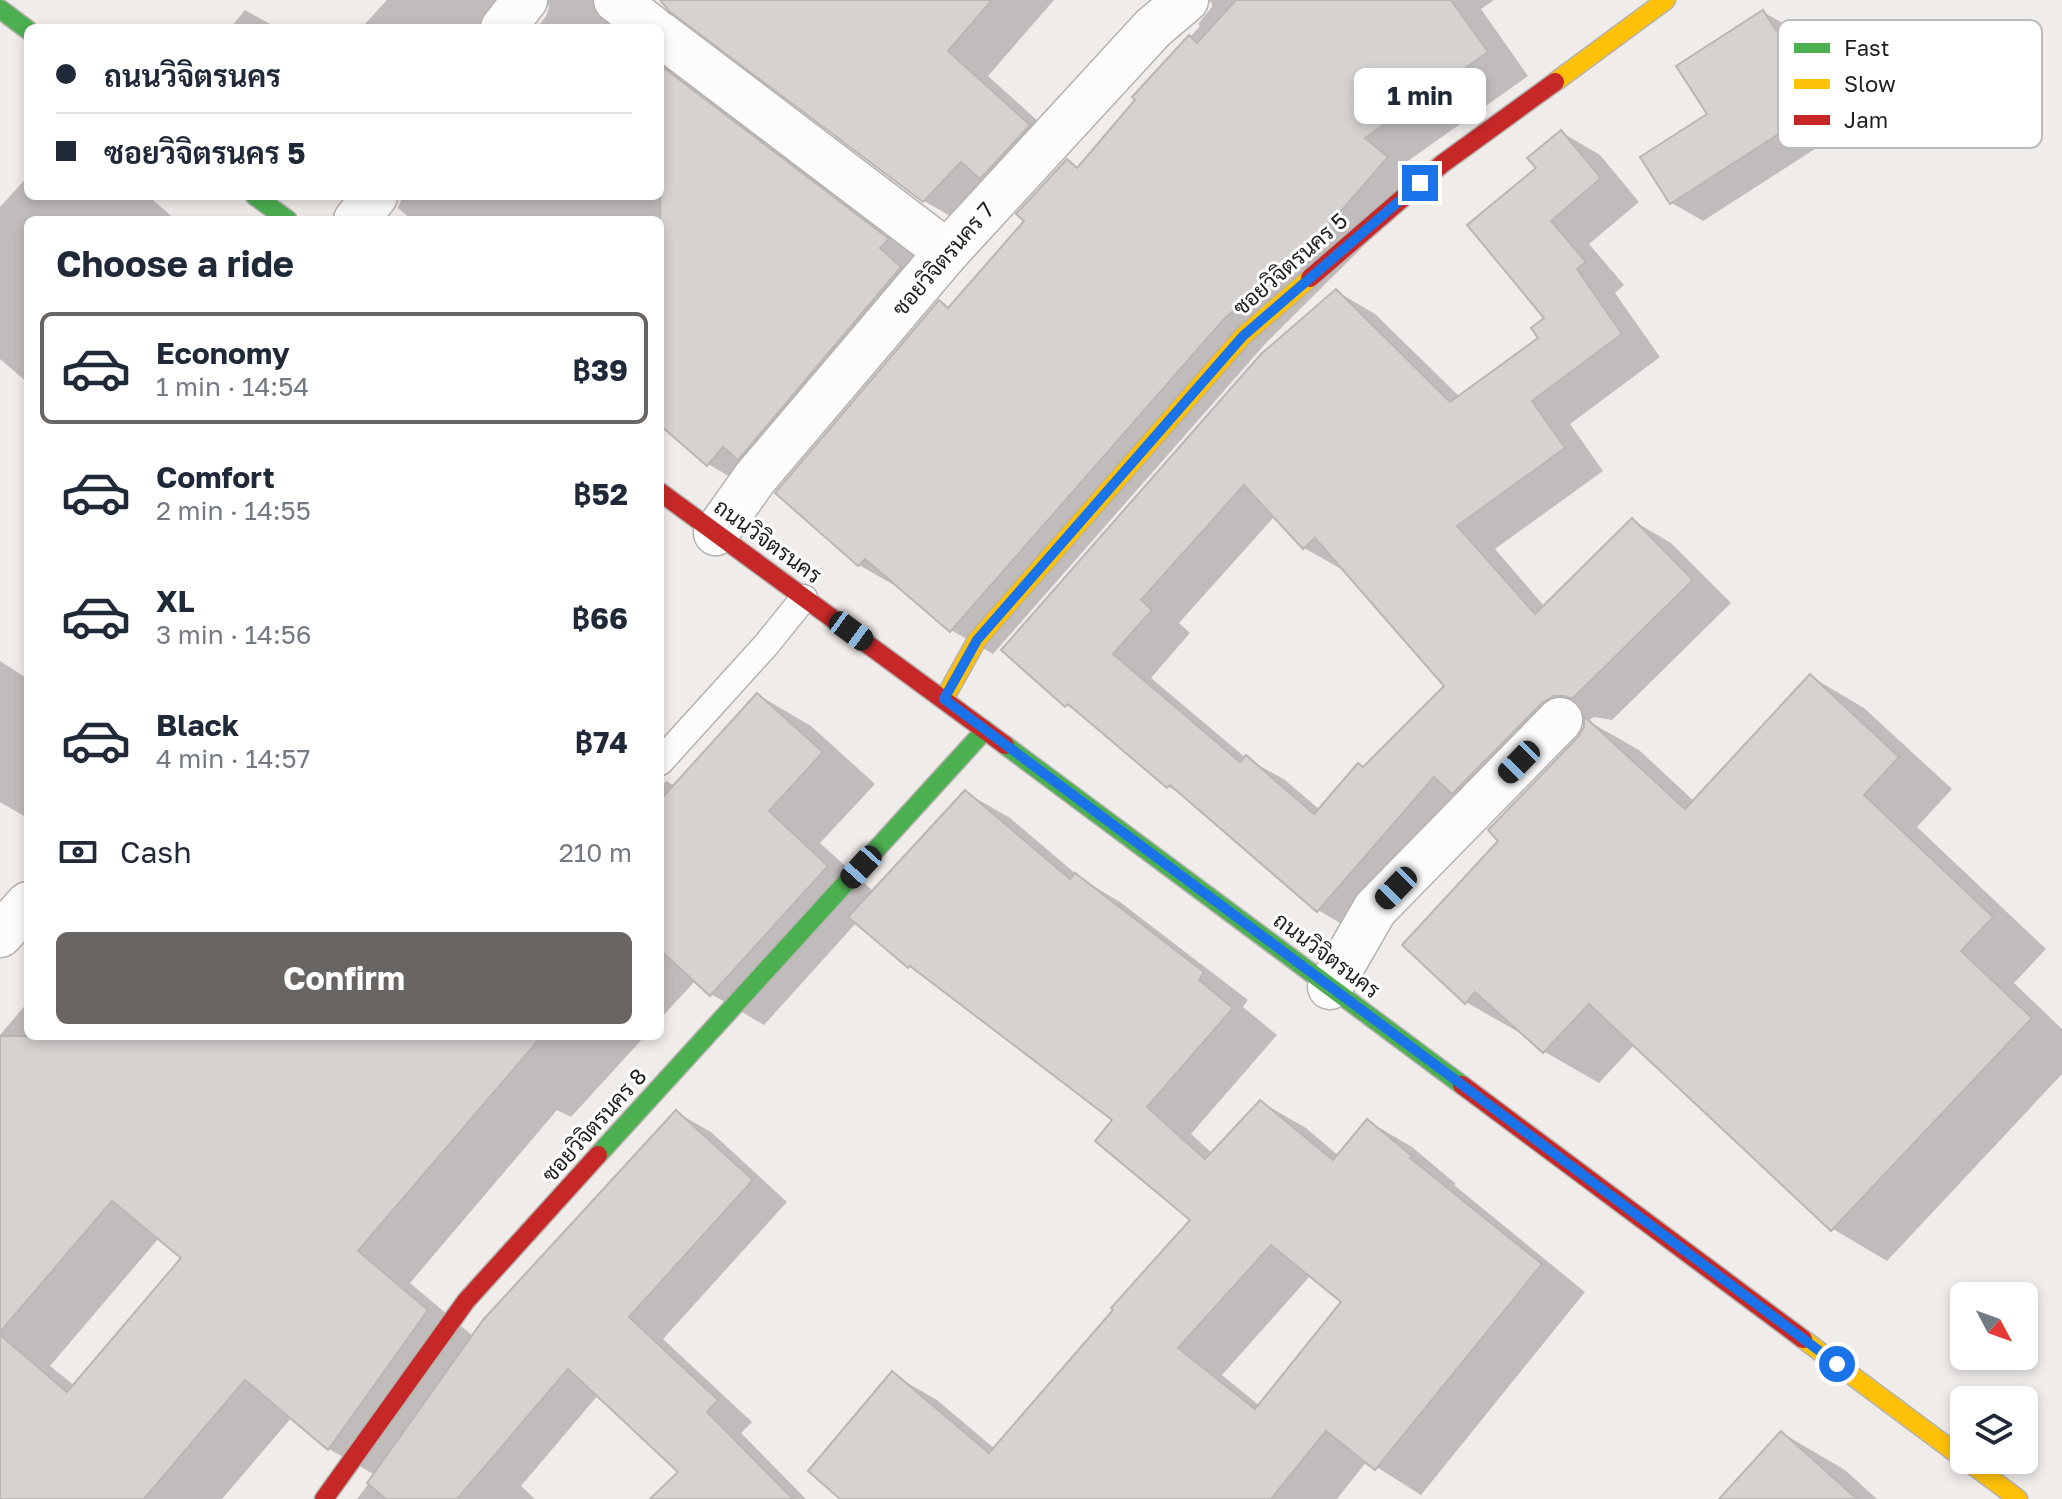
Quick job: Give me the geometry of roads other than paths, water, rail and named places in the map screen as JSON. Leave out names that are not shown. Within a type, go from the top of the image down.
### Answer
[{"type":"street","points":[[506,24],[525,0]]},
{"type":"street","points":[[616,0],[647,24]]},
{"type":"street","name":"ซอยวิจิตรนคร 7","points":[[716,533],[755,478],[947,252],[1153,28],[1186,0]]},
{"type":"street","name":"ซอยวิจิตรนคร 5","points":[[944,699],[977,640],[1243,336],[1442,164],[1666,0]]},
{"type":"street","points":[[0,9],[24,27]]},
{"type":"street","points":[[664,37],[947,252]]},
{"type":"street","points":[[260,200],[282,216]]},
{"type":"street","points":[[359,216],[372,200]]},
{"type":"street","name":"ถนนวิจิตรนคร","points":[[664,495],[944,699],[1950,1448]]},
{"type":"street","points":[[1330,987],[1375,909],[1560,720]]},
{"type":"street","name":"ซอยวิจิตรนคร 8","points":[[324,1499],[466,1301],[985,730]]},
{"type":"street","points":[[0,935],[24,908]]},
{"type":"street","name":"ถนนวิจิตรนคร","points":[[1985,1474],[2018,1499]]},
{"type":"lane","points":[[664,758],[766,645],[804,598]]}]
